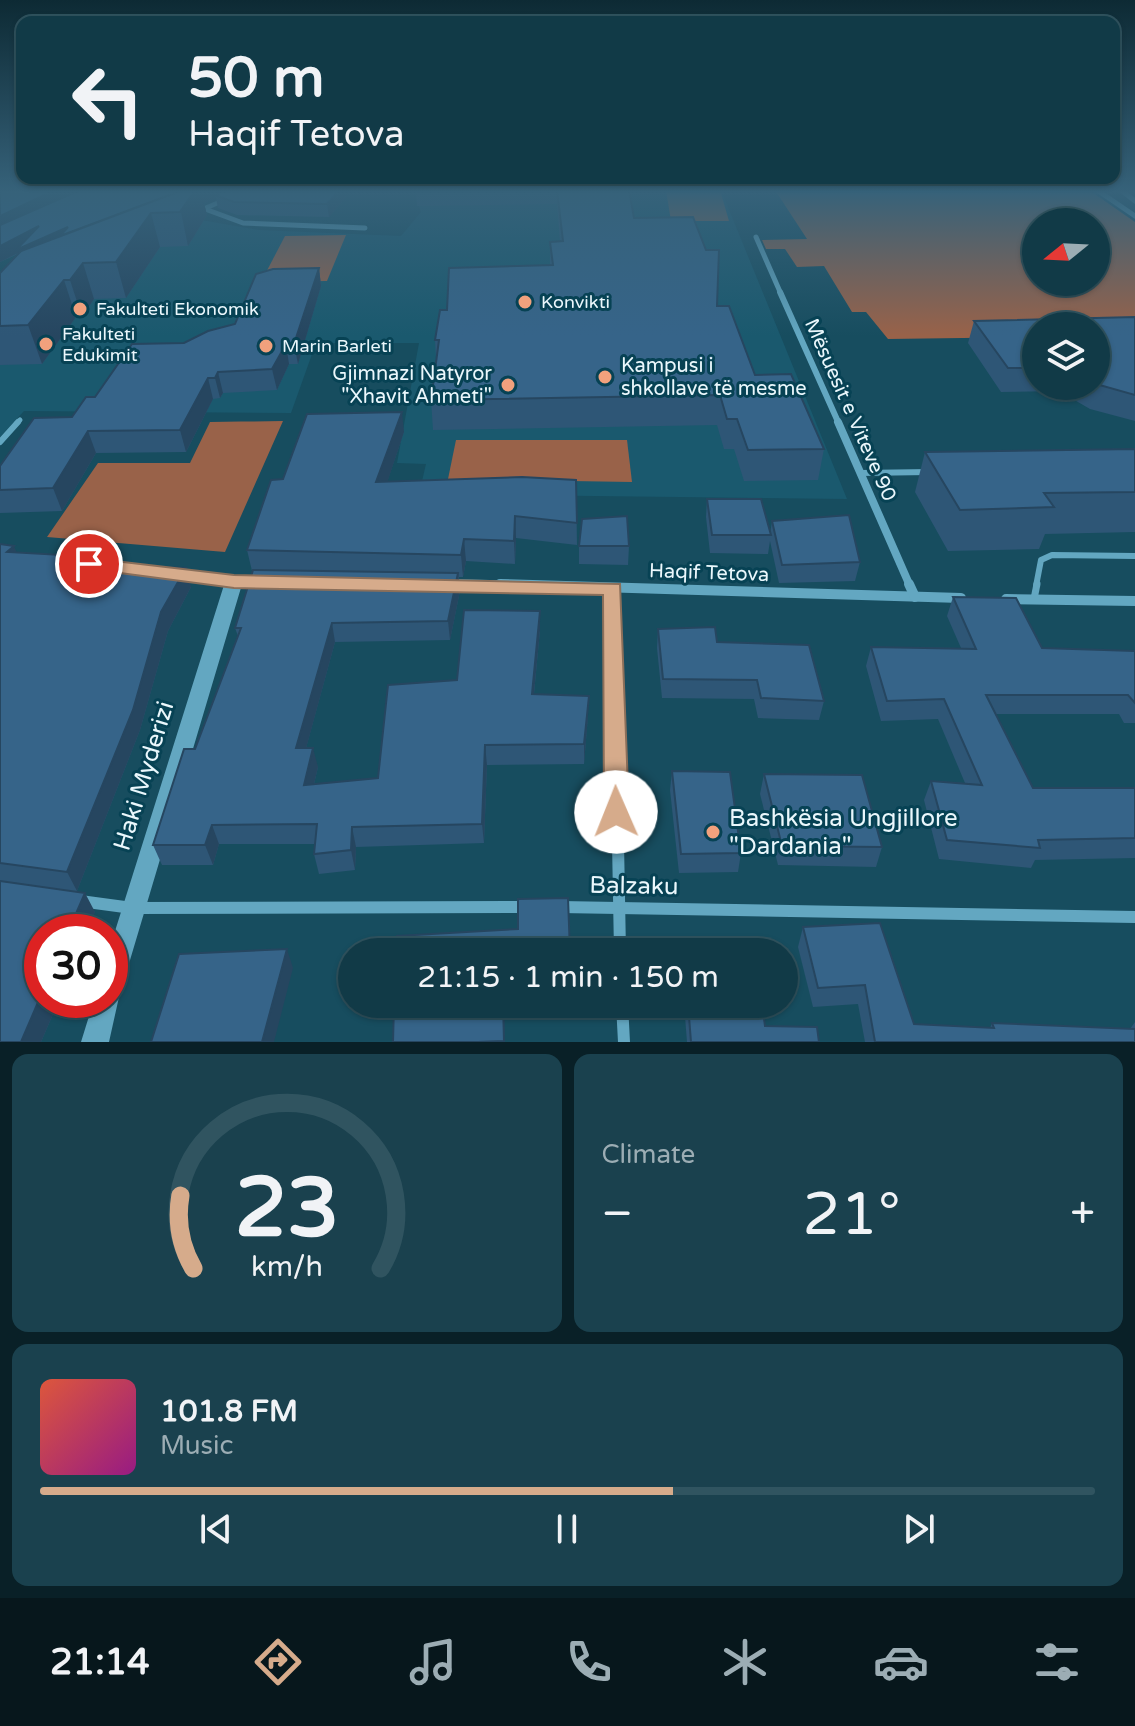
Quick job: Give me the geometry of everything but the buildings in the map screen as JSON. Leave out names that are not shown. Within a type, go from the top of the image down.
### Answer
[{"type":"street","name":"Mësuesit e Viteve 90","points":[[757,239],[915,597]]},
{"type":"street","name":"Haki Myderizi","points":[[128,923],[242,581],[157,570]]},
{"type":"street","name":"Haqif Tetova","points":[[438,583],[974,598]]},
{"type":"street","points":[[613,589],[619,938]]},
{"type":"street","points":[[989,598],[1135,601]]},
{"type":"street","name":"Balzaku","points":[[59,898],[132,908],[618,907],[1135,917]]},
{"type":"street","points":[[95,1042],[102,1018]]},
{"type":"street","points":[[623,1018],[624,1042]]},
{"type":"lane","points":[[0,442],[20,420]]},
{"type":"lane","points":[[860,473],[937,472]]},
{"type":"lane","points":[[1034,599],[1041,560],[1052,555],[1135,556]]},
{"type":"shaded area","name":"Kampusi i shkollave të mesme","points":[[159,239],[741,239],[847,499],[419,494],[426,464],[397,463],[419,343],[316,343],[291,413],[24,411],[0,437],[0,310]]},
{"type":"shaded area","points":[[284,239],[345,239],[327,281],[261,282]]},
{"type":"shaded area","points":[[1022,239],[1022,296],[1110,296],[1110,239],[1135,239],[1135,336],[1110,330],[1110,312],[1022,312],[1022,337],[888,339],[866,312],[852,312],[824,266],[797,267],[785,249],[766,249],[762,240]]},
{"type":"shaded area","points":[[283,421],[225,552],[47,537],[98,463],[190,463],[210,422]]},
{"type":"shaded area","points":[[456,440],[627,440],[632,482],[448,479]]},
{"type":"place","name":"Konvikti","points":[[525,302]]},
{"type":"place","name":"Fakulteti Ekonomik","points":[[80,309]]},
{"type":"place","name":"Fakulteti Edukimit","points":[[46,344]]},
{"type":"place","name":"Marin Barleti","points":[[266,346]]},
{"type":"place","name":"Kampusi i shkollave të mesme","points":[[605,377]]},
{"type":"place","name":"Gjimnazi Natyror \"Xhavit Ahmeti\"","points":[[508,385]]},
{"type":"place","name":"Bashkësia Ungjillore \"Dardania\"","points":[[713,832]]},
{"type":"route","points":[[89,564],[234,581],[613,589],[616,812]]}]
